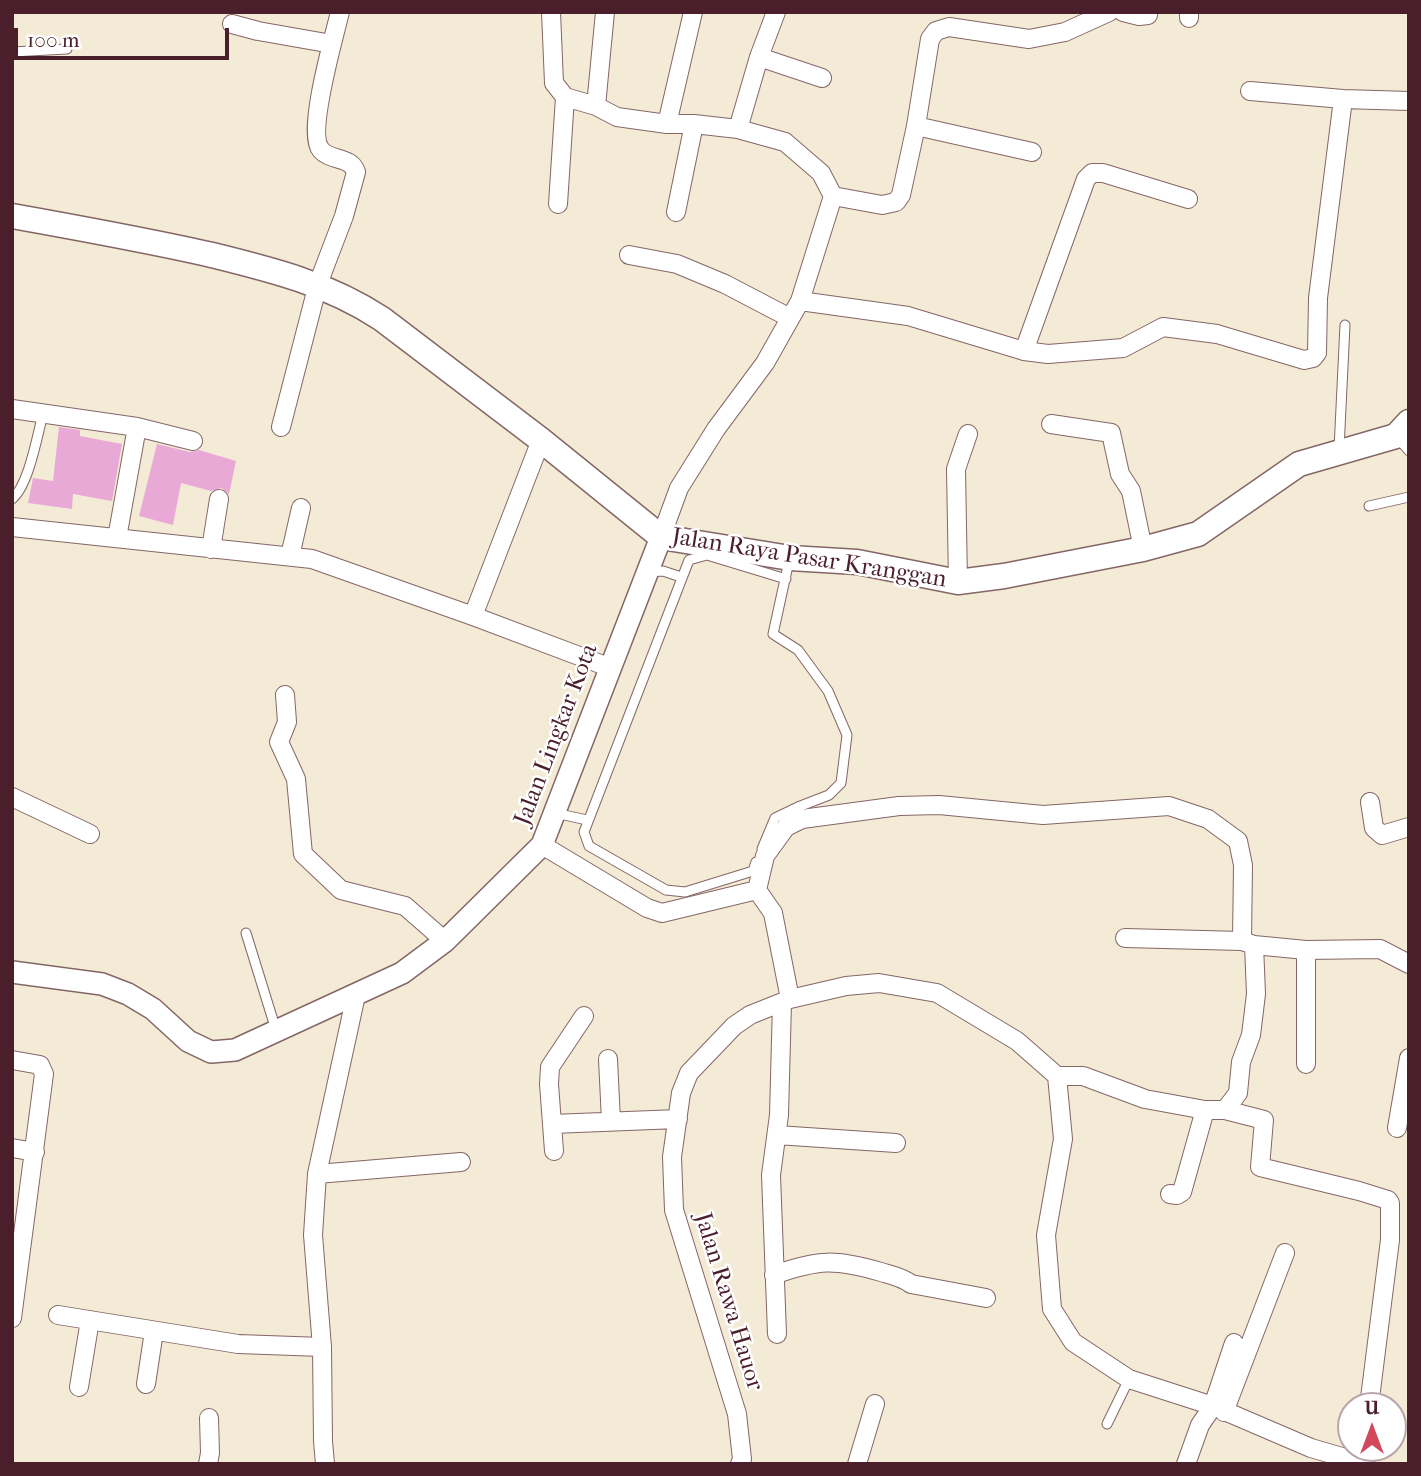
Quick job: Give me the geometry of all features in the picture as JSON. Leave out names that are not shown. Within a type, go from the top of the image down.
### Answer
[{"type":"main road","name":"Jalan Raya Pasar Kranggan","points":[[12,216],[148,240],[318,284],[382,318],[541,440],[661,537],[788,569],[857,562],[958,582],[1004,576],[1143,549],[1198,534],[1299,464],[1404,436]]},
{"type":"street","points":[[281,427],[318,284],[344,216],[355,172],[349,163],[321,151],[315,139],[316,111],[340,12]]},
{"type":"street","points":[[551,12],[554,83],[565,97],[596,106],[617,117],[738,129],[785,142],[821,173],[833,196],[800,301],[765,363],[716,429],[679,488],[661,537]]},
{"type":"street","points":[[596,106],[605,12]]},
{"type":"street","points":[[667,124],[693,12]]},
{"type":"street","points":[[738,129],[759,57],[776,12]]},
{"type":"street","points":[[833,196],[882,205],[896,202],[901,195],[916,126],[930,39],[948,19],[1029,38],[1065,32],[1109,12]]},
{"type":"street","points":[[1123,12],[1148,15]]},
{"type":"street","points":[[232,24],[332,44]]},
{"type":"street","points":[[759,57],[822,78]]},
{"type":"street","points":[[1250,91],[1343,99],[1409,101]]},
{"type":"street","points":[[558,204],[565,97]]},
{"type":"street","points":[[800,301],[908,316],[1024,351],[1048,354],[1123,348],[1163,327],[1217,334],[1304,360],[1313,358],[1317,353],[1318,298],[1343,99]]},
{"type":"street","points":[[676,212],[694,124]]},
{"type":"street","points":[[916,126],[1032,152]]},
{"type":"street","points":[[1024,351],[1086,179],[1092,173],[1103,173],[1188,199]]},
{"type":"street","points":[[629,255],[677,264],[725,284],[790,318]]},
{"type":"street","points":[[12,409],[137,427],[192,441]]},
{"type":"street","points":[[1051,424],[1111,433],[1120,474],[1131,491],[1143,549]]},
{"type":"street","points":[[117,538],[137,427]]},
{"type":"street","points":[[958,582],[956,469],[968,434]]},
{"type":"street","points":[[473,616],[541,440]]},
{"type":"street","points":[[211,549],[219,499]]},
{"type":"street","points":[[290,555],[301,508]]},
{"type":"street","points":[[12,527],[290,555],[325,562],[611,668]]},
{"type":"street","name":"Jalan Lingkar Kota","points":[[12,972],[102,984],[128,994],[153,1009],[188,1041],[211,1052],[235,1050],[402,973],[445,942],[542,845],[661,537]]},
{"type":"street","points":[[285,695],[287,722],[279,742],[296,779],[303,854],[341,890],[405,906],[445,942]]},
{"type":"street","points":[[12,797],[90,834]]},
{"type":"street","points":[[1370,802],[1374,828],[1382,835],[1409,827]]},
{"type":"street","points":[[777,1334],[771,1175],[777,1135],[786,1001],[773,913],[757,890],[765,856],[786,827],[802,819],[899,806],[939,805],[1043,815],[1169,806],[1208,819],[1238,841],[1243,865],[1248,943],[1255,994],[1251,1035],[1241,1062],[1238,1093],[1225,1110]]},
{"type":"street","points":[[542,845],[647,908],[662,913],[757,890]]},
{"type":"street","points":[[1125,938],[1248,943],[1306,950],[1380,949],[1409,964]]},
{"type":"street","points":[[1306,950],[1306,1063]]},
{"type":"street","name":"Jalan Rawa Hauor","points":[[740,1464],[742,1459],[737,1414],[674,1210],[673,1157],[681,1093],[689,1073],[734,1026],[750,1015],[786,1001],[846,986],[879,983],[937,992],[1017,1041],[1057,1076]]},
{"type":"street","points":[[325,1464],[322,1347],[313,1235],[317,1174],[356,995]]},
{"type":"street","points":[[554,1151],[550,1067],[584,1016]]},
{"type":"street","points":[[1397,1128],[1409,1058]]},
{"type":"street","points":[[608,1059],[611,1121]]},
{"type":"street","points":[[12,1060],[40,1065],[44,1074],[34,1152],[18,1233],[12,1318]]},
{"type":"street","points":[[1337,1454],[1311,1448],[1219,1409],[1129,1379],[1073,1342],[1052,1309],[1046,1235],[1063,1139],[1057,1076],[1083,1076],[1145,1099],[1205,1110],[1225,1110],[1264,1120],[1260,1167],[1385,1198],[1390,1203],[1391,1240],[1371,1392]]},
{"type":"street","points":[[1170,1194],[1177,1195],[1182,1192],[1205,1110]]},
{"type":"street","points":[[552,1124],[678,1119]]},
{"type":"street","points":[[777,1135],[895,1143]]},
{"type":"street","points":[[12,1148],[34,1152]]},
{"type":"street","points":[[317,1174],[461,1162]]},
{"type":"street","points":[[1186,1464],[1200,1425],[1219,1409],[1285,1253]]},
{"type":"street","points":[[774,1275],[809,1264],[836,1261],[901,1278],[911,1284],[986,1298]]},
{"type":"street","points":[[58,1315],[238,1345],[322,1347]]},
{"type":"street","points":[[79,1387],[90,1321]]},
{"type":"street","points":[[146,1384],[154,1331]]},
{"type":"street","points":[[1219,1409],[1234,1343]]},
{"type":"street","points":[[858,1464],[875,1404]]},
{"type":"street","points":[[208,1464],[209,1418]]},
{"type":"lane","points":[[12,51],[67,49]]},
{"type":"lane","points":[[1339,452],[1345,325]]},
{"type":"lane","points":[[12,499],[18,495],[24,483],[43,414]]},
{"type":"lane","points":[[1369,506],[1409,497]]},
{"type":"lane","points":[[707,555],[788,569],[774,634],[798,650],[828,691],[847,735],[841,783],[829,795],[775,818],[752,871],[685,892],[666,890],[589,846],[584,832],[587,820],[689,560],[707,555]]},
{"type":"lane","points":[[648,572],[663,571],[681,577]]},
{"type":"lane","points":[[555,813],[587,820]]},
{"type":"lane","points":[[246,933],[276,1032]]},
{"type":"lane","points":[[1107,1424],[1129,1379]]},
{"type":"building","points":[[59,427],[80,430],[80,436],[122,444],[112,501],[73,494],[72,509],[28,503],[33,478],[53,481]]},
{"type":"building","points":[[157,444],[190,452],[199,450],[236,461],[229,494],[221,488],[211,491],[181,483],[173,525],[139,516]]}]
